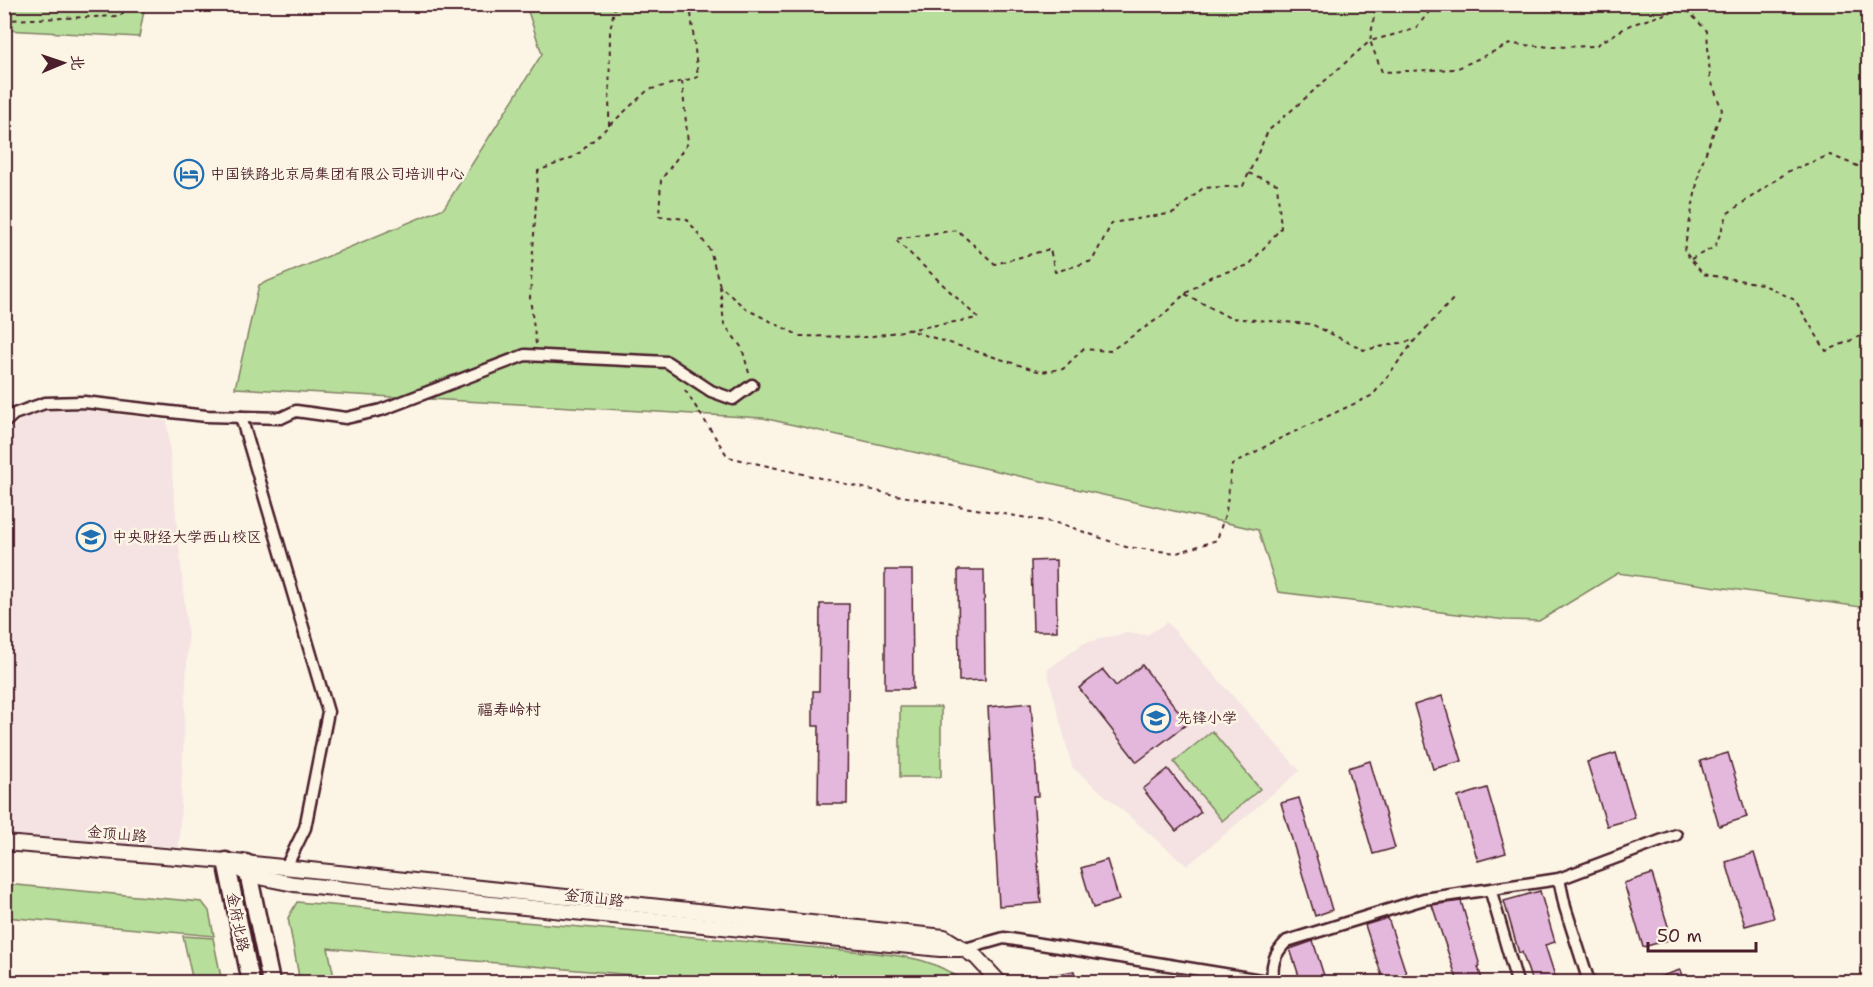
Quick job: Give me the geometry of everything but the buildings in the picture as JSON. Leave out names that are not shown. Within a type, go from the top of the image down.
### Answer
[{"type":"main road","name":"金府北路","points":[[226,861],[251,982]]},
{"type":"main road","name":"金府北路","points":[[248,869],[271,982]]},
{"type":"street","points":[[5,422],[14,414],[45,403],[84,402],[206,416],[281,418],[296,411],[346,418],[381,410],[525,355],[667,362],[711,391],[734,399],[752,386]]},
{"type":"street","points":[[241,417],[328,712],[304,828],[286,867]]},
{"type":"street","points":[[964,949],[1004,938],[1273,982],[1272,966],[1277,951],[1287,941],[1424,899],[1559,879],[1676,836]]},
{"type":"street","name":"金顶山路","points":[[4,843],[226,861],[294,884],[916,947],[964,949]]},
{"type":"street","name":"金顶山路","points":[[248,869],[286,867],[944,938],[964,949],[999,982]]},
{"type":"street","points":[[1559,879],[1565,907],[1589,982]]},
{"type":"street","points":[[1491,891],[1517,982]]},
{"type":"path","points":[[4,15],[13,4]]},
{"type":"path","points":[[4,20],[120,16],[131,4]]},
{"type":"path","points":[[609,126],[610,31],[615,4]]},
{"type":"path","points":[[537,356],[530,298],[538,171],[576,156],[648,90],[698,76],[690,4]]},
{"type":"path","points":[[1377,4],[1370,41],[1382,72],[1456,69],[1510,44],[1552,47],[1595,46],[1630,25],[1685,8],[1707,31],[1710,78],[1722,110],[1700,168],[1684,251],[1702,274],[1762,284],[1795,300],[1826,351],[1869,333]]},
{"type":"path","points":[[720,286],[746,309],[800,336],[867,337],[904,328],[978,318],[895,238],[957,230],[995,264],[1050,249],[1055,272],[1092,261],[1112,223],[1174,213],[1203,188],[1243,186],[1268,131],[1370,41],[1415,29],[1436,4]]},
{"type":"path","points":[[682,81],[688,142],[661,180],[659,216],[687,219],[710,250],[720,286],[724,324],[742,348],[752,386]]},
{"type":"path","points":[[1691,259],[1715,247],[1728,213],[1789,171],[1830,155],[1865,169],[1869,167]]},
{"type":"path","points":[[904,328],[1041,372],[1063,369],[1083,349],[1110,351],[1162,316],[1185,294],[1210,277],[1249,265],[1281,228],[1277,184],[1248,173]]},
{"type":"path","points":[[1185,294],[1230,318],[1311,324],[1364,350],[1415,340]]},
{"type":"path","points":[[685,390],[728,457],[890,494],[1062,524],[1126,547],[1177,553],[1217,540],[1226,511],[1232,465],[1277,440],[1373,395],[1415,340],[1455,297]]},
{"type":"shaded area","name":"中央财经大学西山校区","points":[[83,410],[167,421],[188,639],[179,847],[5,839],[5,435],[22,419],[47,411]]},
{"type":"shaded area","name":"先锋小学","points":[[1167,622],[1300,771],[1187,866],[1072,767],[1047,670],[1084,643],[1126,633],[1147,635]]},
{"type":"green space","points":[[4,5],[145,5],[139,37],[5,30]]},
{"type":"green space","points":[[526,5],[1868,5],[1868,608],[1618,573],[1539,621],[1506,620],[1278,592],[1258,530],[763,418],[235,388],[259,285],[444,208],[542,54]]},
{"type":"green space","points":[[900,707],[941,707],[941,777],[900,777]]},
{"type":"green space","points":[[1212,731],[1260,789],[1222,821],[1174,762]]},
{"type":"green space","points":[[5,884],[202,902],[209,911],[214,936],[5,917]]},
{"type":"green space","points":[[297,902],[889,954],[933,964],[965,982],[713,982],[328,948],[335,982],[300,982],[288,918]]},
{"type":"green space","points":[[183,936],[213,938],[222,982],[193,982]]},
{"type":"place","name":"中国铁路北京局集团有限公司培训中心","points":[[189,174]]},
{"type":"place","name":"中央财经大学西山校区","points":[[91,537]]},
{"type":"place","name":"先锋小学","points":[[1156,718]]},
{"type":"district","name":"福寿岭村","points":[[509,709]]}]
